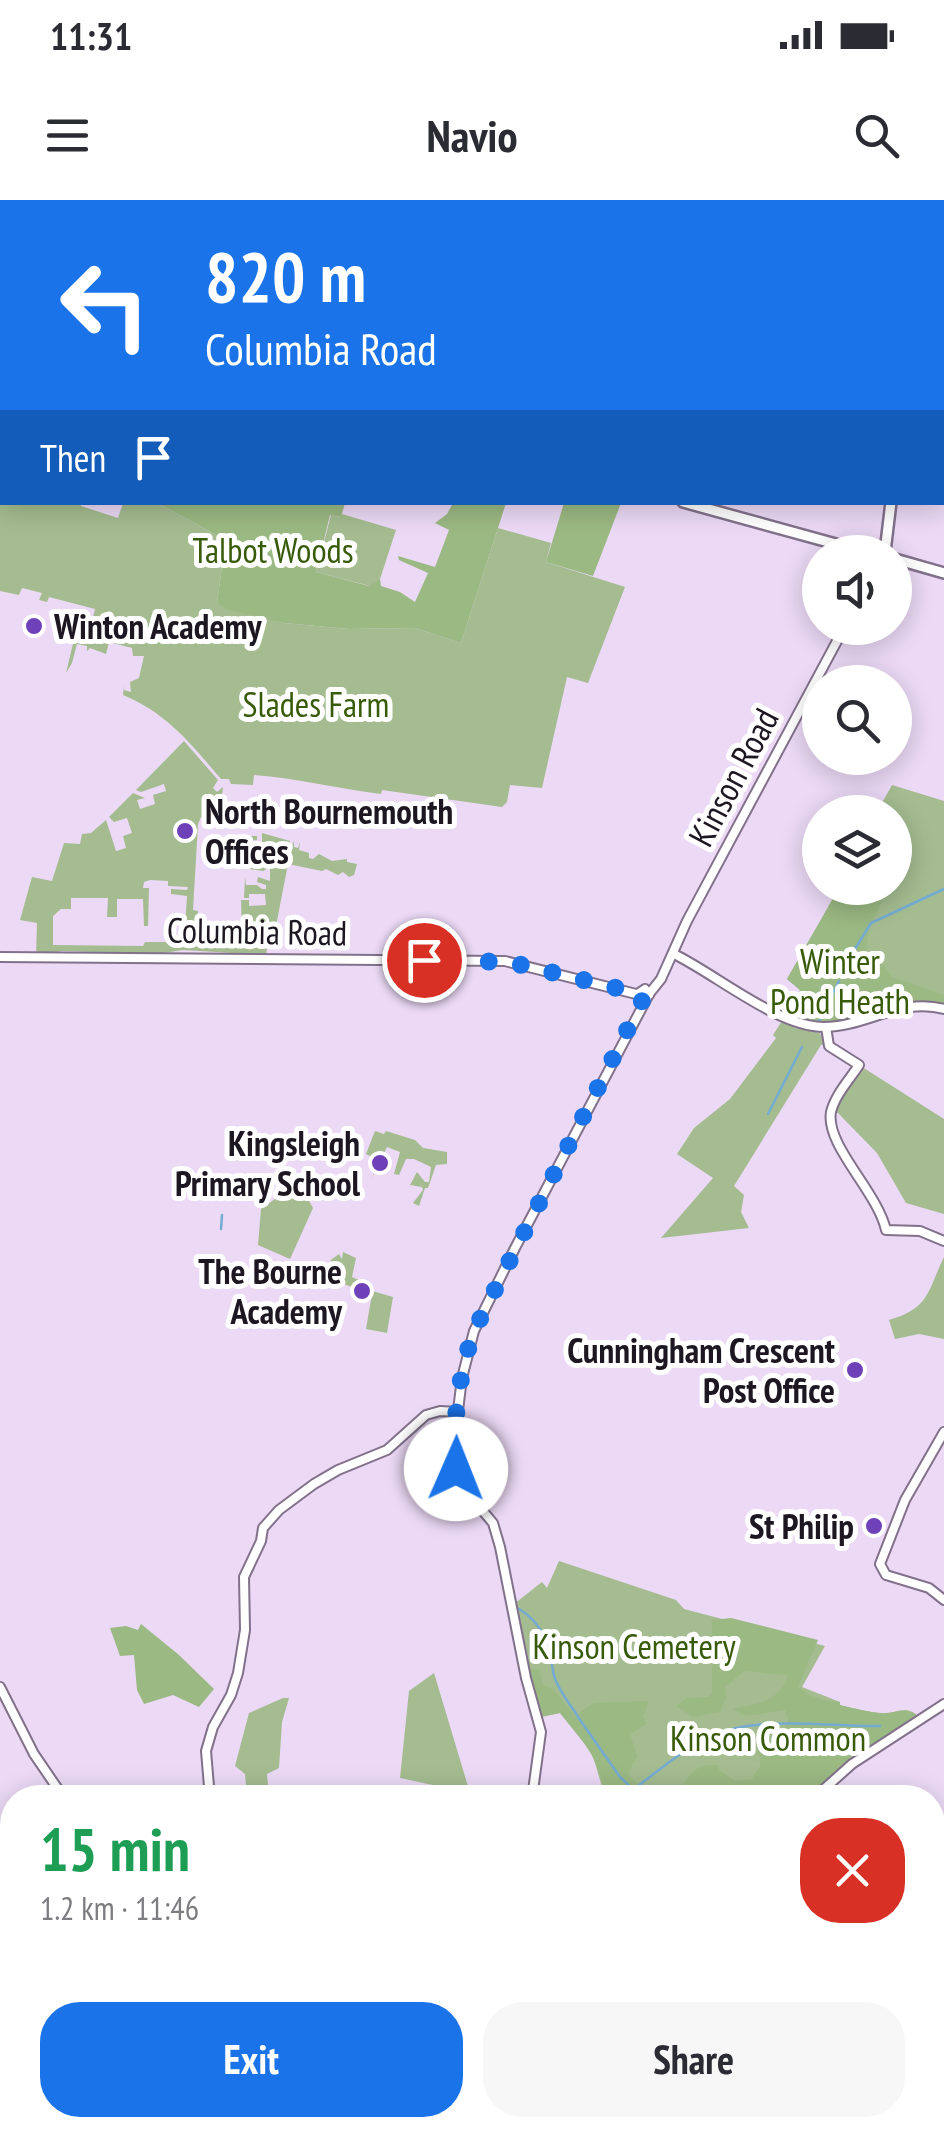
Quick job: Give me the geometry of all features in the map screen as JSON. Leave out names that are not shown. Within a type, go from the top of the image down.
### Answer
[{"type":"main road","points":[[694,505],[809,535]]},
{"type":"main road","points":[[886,534],[891,505]]},
{"type":"main road","points":[[912,564],[944,574]]},
{"type":"street","name":"Kinson Road","points":[[534,1785],[541,1732],[493,1524],[466,1491],[456,1469],[464,1366],[474,1331],[643,996],[674,954],[687,921],[835,645]]},
{"type":"street","points":[[674,954],[802,1026],[842,1026],[902,1007],[944,1009]]},
{"type":"street","name":"Columbia Road","points":[[0,957],[505,962],[643,996]]},
{"type":"street","points":[[826,1028],[829,1046],[859,1065],[833,1106],[834,1138],[874,1196],[886,1230],[920,1231],[944,1241]]},
{"type":"street","points":[[209,1785],[206,1751],[238,1674],[245,1630],[244,1577],[263,1528],[279,1510],[314,1484],[387,1450],[426,1415],[440,1410],[458,1412]]},
{"type":"street","points":[[944,1432],[905,1500],[880,1564],[886,1576],[929,1588],[944,1600]]},
{"type":"street","points":[[0,1687],[34,1754],[55,1785]]},
{"type":"street","points":[[829,1785],[852,1764],[944,1704]]},
{"type":"green space","name":"Slades Farm","points":[[0,505],[81,505],[118,518],[122,505],[161,505],[226,540],[217,602],[284,623],[349,629],[415,628],[461,643],[498,528],[551,543],[546,562],[625,587],[588,683],[567,677],[542,788],[510,785],[502,807],[254,775],[253,785],[231,784],[229,779],[221,779],[166,721],[123,695],[124,686],[124,690],[131,692],[130,682],[139,678],[144,656],[133,656],[132,648],[109,642],[106,654],[90,648],[87,651],[87,646],[77,644],[66,673],[75,635],[88,638],[95,609],[49,597],[47,602],[39,600],[42,593],[22,588],[19,595],[0,591]]},
{"type":"green space","name":"Talbot Woods","points":[[161,505],[344,505],[341,517],[330,515],[316,572],[369,586],[380,579],[381,586],[415,602],[428,573],[398,556],[435,567],[449,530],[435,523],[452,505],[505,505],[461,643],[415,628],[349,629],[284,623],[226,609],[217,602],[226,540]]},
{"type":"green space","points":[[563,505],[620,505],[593,576],[546,562]]},
{"type":"green space","points":[[342,514],[396,530],[380,579],[370,586],[316,572],[331,515]]},
{"type":"green space","points":[[184,741],[218,780],[213,788],[217,792],[223,787],[219,818],[215,823],[201,817],[198,824],[193,910],[198,911],[197,941],[202,946],[267,948],[266,955],[183,950],[157,954],[62,951],[52,953],[52,957],[36,957],[37,923],[20,920],[32,877],[52,881],[64,843],[80,844],[82,834],[91,833],[106,820],[116,851],[126,848],[123,836],[132,833],[127,818],[114,822],[109,817],[133,793],[145,798],[137,800],[140,809],[155,804],[153,795],[166,791],[164,784],[141,792],[136,790]],"holes":[[[168,881],[168,886],[188,887],[171,889],[171,894],[187,896],[184,942],[145,942],[143,946],[53,945],[53,916],[61,909],[71,909],[71,898],[108,898],[107,917],[117,917],[117,899],[143,899],[144,926],[148,926],[149,888],[143,888],[144,882]]]},
{"type":"green space","points":[[892,785],[944,801],[944,1009],[917,1005],[842,1026],[785,1019],[800,990],[787,979],[829,905],[912,905],[912,795],[886,795]]},
{"type":"green space","points":[[262,833],[290,841],[272,845],[272,850],[291,849],[294,841],[294,847],[298,848],[300,842],[299,850],[309,853],[309,858],[319,854],[332,861],[347,859],[357,864],[354,875],[288,864],[275,931],[242,930],[241,900],[249,900],[249,906],[266,905],[265,894],[244,898],[245,877],[246,885],[262,889],[266,885],[257,882],[258,877],[270,881],[270,867],[263,871],[244,868],[248,836],[257,836],[257,840],[248,841],[248,854],[267,854]]},
{"type":"green space","name":"Winter Pond Heath","points":[[829,905],[880,905],[868,932],[866,951],[878,958],[892,977],[944,995],[944,1006],[915,1004],[849,1021],[822,1023],[788,1014],[800,990],[787,979]]},
{"type":"green space","points":[[782,1021],[820,1033],[825,1044],[734,1186],[744,1195],[741,1212],[749,1228],[661,1238],[713,1178],[677,1154],[694,1128],[730,1099],[776,1038],[773,1035]]},
{"type":"green space","points":[[859,1065],[944,1119],[944,1214],[906,1203],[877,1153],[838,1113],[831,1113]]},
{"type":"green space","points":[[375,1131],[386,1131],[415,1140],[423,1148],[447,1152],[447,1164],[436,1165],[428,1188],[419,1206],[413,1203],[422,1187],[410,1185],[417,1172],[429,1182],[431,1167],[406,1159],[399,1175],[394,1174],[400,1152],[387,1147],[371,1180],[379,1161],[366,1154]]},
{"type":"green space","points":[[283,1193],[309,1201],[313,1208],[290,1259],[258,1245],[261,1209]]},
{"type":"green space","points":[[343,1252],[356,1258],[352,1277],[363,1282],[362,1288],[393,1297],[387,1333],[366,1329],[372,1294],[326,1278],[331,1260],[339,1254],[342,1259]]},
{"type":"green space","points":[[944,1257],[944,1339],[919,1334],[895,1339],[889,1320],[920,1304]]},
{"type":"green space","name":"Kinson Common","points":[[559,1561],[676,1600],[684,1609],[825,1646],[802,1687],[840,1702],[839,1705],[880,1713],[904,1710],[918,1716],[850,1759],[821,1785],[601,1785],[592,1753],[560,1713],[537,1718],[514,1604],[542,1582],[547,1588]]},
{"type":"green space","points":[[731,1618],[818,1640],[798,1687],[840,1705],[886,1713],[904,1710],[918,1716],[868,1747],[834,1742],[842,1752],[851,1753],[850,1759],[821,1785],[683,1785],[703,1766],[718,1765],[735,1781],[752,1779],[760,1766],[756,1752],[781,1743],[788,1718],[785,1710],[745,1716],[733,1709],[773,1697],[788,1675],[744,1671],[725,1687],[720,1712],[693,1717],[676,1706],[686,1698],[708,1697],[712,1693],[712,1620]]},
{"type":"green space","points":[[141,1624],[214,1689],[199,1707],[173,1695],[144,1704],[137,1690],[134,1655],[120,1656],[110,1628],[126,1626],[138,1630]]},
{"type":"green space","points":[[539,1669],[543,1685],[554,1690],[575,1716],[594,1703],[649,1701],[643,1716],[646,1724],[630,1734],[637,1756],[628,1774],[639,1785],[602,1785],[590,1751],[560,1713],[539,1717],[529,1670]]},
{"type":"green space","points":[[434,1673],[468,1785],[433,1785],[400,1778],[409,1691]]},
{"type":"green space","points":[[289,1698],[282,1722],[279,1768],[267,1774],[268,1785],[246,1785],[245,1774],[235,1766],[249,1713]]},
{"type":"waterway","points":[[841,976],[871,923],[944,889]]},
{"type":"waterway","points":[[819,1021],[839,981]]},
{"type":"waterway","points":[[768,1114],[802,1047]]},
{"type":"waterway","points":[[221,1229],[222,1215]]},
{"type":"waterway","points":[[519,1609],[544,1636],[556,1682],[577,1715]]},
{"type":"waterway","points":[[578,1717],[629,1785]]},
{"type":"waterway","points":[[639,1785],[691,1747],[730,1730],[771,1724],[880,1726]]},
{"type":"place","name":"Winton Academy","points":[[34,626]]},
{"type":"place","name":"North Bournemouth Offices","points":[[185,831]]},
{"type":"place","name":"Kingsleigh Primary School","points":[[380,1163]]},
{"type":"place","name":"The Bourne Academy","points":[[362,1291]]},
{"type":"place","name":"Cunningham Crescent Post Office","points":[[855,1370]]},
{"type":"place","name":"St Philip","points":[[874,1526]]},
{"type":"route","points":[[424,960],[509,962],[629,991],[640,995],[642,1001],[470,1341],[455,1437],[456,1469]]},
{"type":"park label","name":"Kinson Cemetery","points":[[634,1646]]}]
